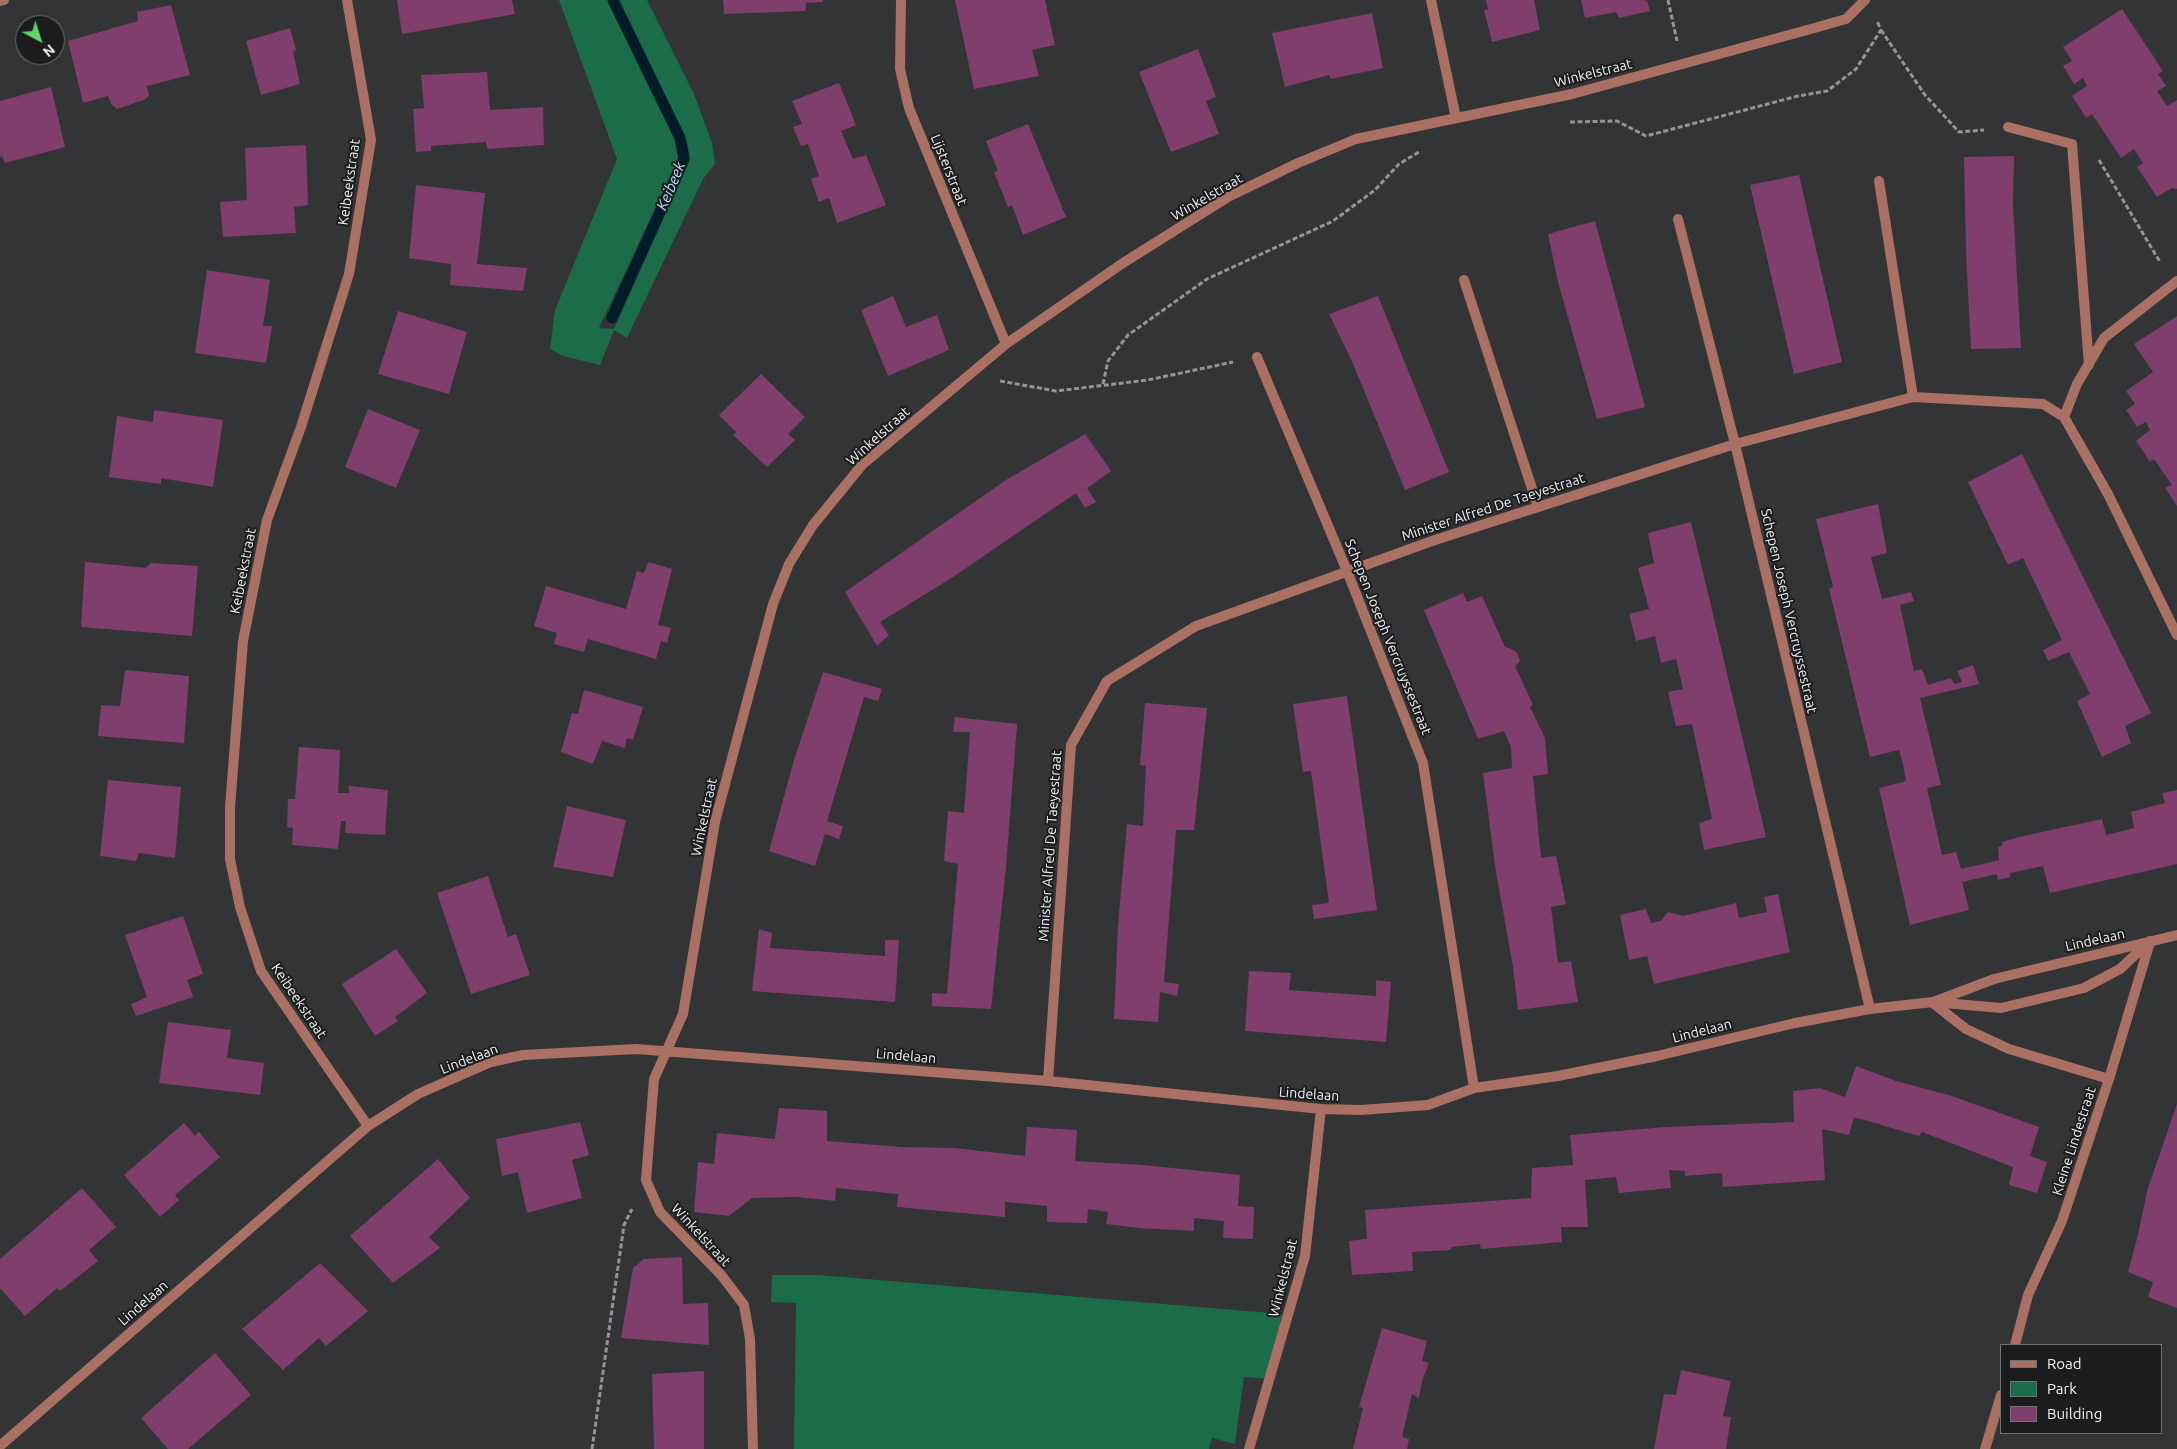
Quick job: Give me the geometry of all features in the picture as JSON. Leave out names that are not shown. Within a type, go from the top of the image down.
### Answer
[{"type":"street","points":[[0,1],[4,0]]},
{"type":"street","name":"Keibeekstraat","points":[[347,0],[371,140],[350,274],[301,427],[267,520],[245,632],[230,807],[230,859],[240,907],[261,971],[368,1126]]},
{"type":"street","name":"Lijsterstraat","points":[[900,0],[900,69],[909,108],[1006,344]]},
{"type":"street","points":[[1431,0],[1456,118]]},
{"type":"street","name":"Winkelstraat","points":[[753,1449],[750,1339],[744,1305],[722,1276],[660,1212],[646,1180],[654,1078],[684,1014],[715,822],[773,604],[789,564],[813,525],[862,465],[1006,344],[1123,263],[1228,198],[1298,163],[1356,139],[1572,94],[1846,19],[1865,0]]},
{"type":"street","points":[[2008,127],[2072,144],[2088,365]]},
{"type":"street","points":[[1879,181],[1912,397]]},
{"type":"street","name":"Schepen Joseph Vercruyssestraat","points":[[1678,219],[1735,444],[1870,1009]]},
{"type":"street","points":[[1464,280],[1538,507]]},
{"type":"street","points":[[2064,417],[2077,384],[2104,338],[2175,283]]},
{"type":"street","name":"Schepen Joseph Vercruyssestraat","points":[[1256,357],[1348,571],[1423,763],[1474,1088]]},
{"type":"street","name":"Minister Alfred De Taeyestraat","points":[[1048,1081],[1070,745],[1107,682],[1196,626],[1348,571],[1538,507],[1735,444],[1912,397],[2043,404],[2064,417],[2108,494],[2177,635]]},
{"type":"street","name":"Lindelaan","points":[[1933,1002],[1994,979],[2177,935]]},
{"type":"street","name":"Lindelaan","points":[[0,1446],[368,1126],[418,1094],[491,1062],[523,1055],[636,1049],[1048,1081],[1321,1109],[1361,1110],[1428,1105],[1474,1088],[1558,1076],[1648,1058],[1795,1023],[1870,1009],[1933,1002],[2001,1008],[2084,988],[2120,968],[2150,942]]},
{"type":"street","name":"Kleine Lindestraat","points":[[2014,1344],[2028,1295],[2062,1221],[2109,1079],[2150,942]]},
{"type":"street","points":[[1933,1002],[1966,1029],[2009,1048],[2109,1079]]},
{"type":"street","name":"Winkelstraat","points":[[1249,1449],[1306,1256],[1321,1109]]},
{"type":"street","points":[[1997,1449],[1987,1445],[2000,1399]]},
{"type":"path","points":[[1668,0],[1682,64]]},
{"type":"path","points":[[1874,15],[1881,30],[1925,95],[1959,132],[2008,127]]},
{"type":"path","points":[[1563,123],[1617,121],[1646,136],[1798,96],[1827,91],[1856,69],[1881,30]]},
{"type":"path","points":[[2072,144],[2097,156],[2175,283]]},
{"type":"path","points":[[1103,384],[1108,361],[1128,334],[1207,279],[1333,221],[1375,190],[1399,164],[1421,151]]},
{"type":"path","points":[[967,375],[1056,391],[1148,380],[1256,357]]},
{"type":"path","points":[[592,1449],[624,1225],[646,1180]]},
{"type":"green space","points":[[559,0],[608,0],[680,148],[677,162],[599,328],[614,329],[690,159],[687,142],[616,0],[647,0],[694,94],[712,143],[715,164],[703,179],[627,338],[614,330],[600,365],[563,356],[550,349],[555,310],[617,159]]},
{"type":"green space","points":[[772,1275],[819,1275],[1282,1314],[1271,1379],[1244,1377],[1235,1444],[1212,1438],[1209,1449],[794,1449],[796,1303],[771,1302]]},
{"type":"building","points":[[397,0],[512,0],[515,14],[402,34]]},
{"type":"building","points":[[723,0],[823,0],[823,2],[806,3],[805,11],[724,14]]},
{"type":"building","points":[[955,0],[1045,0],[1055,45],[1032,50],[1039,76],[974,89]]},
{"type":"building","points":[[1486,0],[1534,0],[1540,30],[1492,42],[1484,10],[1488,9]]},
{"type":"building","points":[[1581,0],[1643,0],[1647,1],[1650,11],[1619,18],[1616,12],[1585,18]]},
{"type":"building","points":[[171,5],[190,75],[147,86],[149,96],[144,100],[117,109],[111,104],[108,96],[83,103],[68,41],[138,21],[137,12]]},
{"type":"building","points":[[2122,9],[2163,71],[2158,74],[2166,86],[2157,91],[2167,106],[2177,100],[2177,189],[2172,188],[2157,197],[2137,167],[2143,163],[2134,149],[2121,158],[2092,114],[2086,118],[2072,96],[2087,86],[2083,78],[2074,84],[2063,66],[2072,61],[2063,47]]},
{"type":"building","points":[[1372,13],[1383,68],[1331,79],[1329,75],[1285,87],[1272,33]]},
{"type":"building","points":[[290,28],[296,50],[293,52],[300,84],[261,95],[246,41]]},
{"type":"building","points":[[1198,49],[1216,97],[1206,101],[1219,134],[1171,152],[1139,72]]},
{"type":"building","points":[[487,72],[490,110],[543,107],[544,145],[487,149],[486,142],[431,146],[431,151],[416,152],[413,109],[424,108],[421,75]]},
{"type":"building","points":[[839,83],[856,125],[841,131],[853,159],[866,155],[886,205],[837,223],[829,198],[819,202],[811,179],[819,176],[808,144],[801,146],[793,127],[802,124],[792,101]]},
{"type":"building","points":[[51,87],[65,147],[5,163],[2,156],[0,157],[0,101]]},
{"type":"building","points":[[1028,124],[1066,217],[1023,235],[1012,205],[1008,207],[994,172],[998,171],[986,141]]},
{"type":"building","points":[[306,145],[308,205],[294,207],[296,233],[223,237],[220,202],[247,200],[245,148]]},
{"type":"building","points":[[2014,156],[2013,204],[2021,348],[1971,349],[1964,157]]},
{"type":"building","points":[[1799,175],[1842,362],[1794,374],[1750,185]]},
{"type":"building","points":[[416,185],[485,193],[477,264],[527,268],[523,291],[450,285],[451,264],[409,258]]},
{"type":"building","points":[[1595,221],[1645,407],[1597,419],[1558,282],[1548,234]]},
{"type":"building","points":[[207,270],[270,280],[263,326],[272,326],[266,363],[195,353]]},
{"type":"building","points":[[893,296],[906,327],[937,315],[949,350],[888,376],[861,310]]},
{"type":"building","points":[[1378,296],[1449,472],[1405,490],[1351,359],[1329,314]]},
{"type":"building","points":[[398,311],[467,332],[449,394],[378,374]]},
{"type":"building","points":[[2177,316],[2177,506],[2165,488],[2172,485],[2154,459],[2150,462],[2136,441],[2150,430],[2146,422],[2137,427],[2126,410],[2135,404],[2126,391],[2153,372],[2134,344]]},
{"type":"building","points":[[761,374],[805,417],[788,434],[795,440],[767,467],[733,435],[736,432],[719,415]]},
{"type":"building","points":[[368,409],[420,430],[396,488],[345,467]]},
{"type":"building","points":[[154,410],[223,420],[213,487],[161,478],[161,484],[109,477],[117,416],[153,422]]},
{"type":"building","points":[[1085,434],[1111,471],[1087,488],[1096,502],[1085,508],[1076,493],[950,579],[880,622],[889,635],[877,646],[845,592],[1006,480]]},
{"type":"building","points":[[2022,454],[2151,713],[2125,726],[2131,743],[2102,757],[2077,701],[2090,694],[2069,652],[2048,661],[2043,650],[2062,640],[2023,558],[2008,565],[1968,482]]},
{"type":"building","points":[[1878,504],[1887,553],[1871,557],[1882,599],[1911,592],[1914,601],[1900,605],[1914,671],[1922,669],[1928,685],[1951,678],[1954,684],[1962,682],[1957,671],[1973,665],[1979,684],[1920,698],[1941,785],[1927,788],[1942,855],[1956,852],[1961,869],[1999,860],[1998,847],[2002,846],[2002,842],[2019,837],[2102,819],[2106,835],[2134,828],[2131,812],[2165,803],[2162,793],[2177,790],[2177,864],[2050,893],[2043,866],[2010,873],[2010,877],[1998,880],[1997,874],[1962,882],[1969,910],[1910,925],[1879,788],[1906,781],[1903,764],[1899,750],[1870,757],[1829,589],[1833,587],[1816,519]]},
{"type":"building","points":[[1691,522],[1766,837],[1704,850],[1699,823],[1712,819],[1692,724],[1676,726],[1668,692],[1683,689],[1676,659],[1661,663],[1655,636],[1636,641],[1629,614],[1649,609],[1638,568],[1654,563],[1648,533]]},
{"type":"building","points":[[85,562],[146,568],[151,563],[198,566],[192,636],[81,627]]},
{"type":"building","points":[[648,562],[672,569],[658,625],[671,628],[667,643],[661,641],[656,659],[588,639],[584,652],[554,644],[557,633],[534,626],[546,586],[626,609],[637,571],[644,573]]},
{"type":"building","points":[[1463,593],[1467,602],[1482,596],[1505,647],[1517,653],[1520,661],[1515,666],[1533,705],[1530,707],[1545,738],[1548,774],[1533,776],[1541,858],[1556,856],[1566,904],[1551,907],[1558,963],[1571,961],[1578,1002],[1518,1010],[1513,967],[1495,866],[1483,773],[1512,768],[1511,747],[1504,731],[1478,739],[1424,610]]},
{"type":"building","points":[[125,670],[189,676],[184,743],[98,736],[101,705],[120,706]]},
{"type":"building","points":[[823,672],[882,689],[878,701],[864,697],[827,821],[843,826],[839,839],[825,834],[815,866],[769,851],[794,760]]},
{"type":"building","points":[[584,690],[643,707],[633,740],[627,738],[625,748],[602,741],[593,764],[561,752],[572,713],[578,714]]},
{"type":"building","points":[[1347,696],[1377,910],[1314,919],[1312,905],[1329,903],[1311,771],[1303,772],[1293,704]]},
{"type":"building","points":[[1145,703],[1207,708],[1194,830],[1176,830],[1164,982],[1179,984],[1177,996],[1160,992],[1158,1022],[1114,1019],[1118,926],[1127,824],[1143,826],[1146,766],[1140,765]]},
{"type":"building","points":[[955,717],[1017,724],[1006,867],[991,1009],[932,1006],[932,993],[947,994],[958,864],[944,861],[948,811],[964,813],[970,732],[953,732]]},
{"type":"building","points":[[299,747],[340,750],[338,793],[349,793],[349,786],[388,790],[385,835],[345,833],[346,821],[341,821],[338,849],[292,845],[293,828],[287,827],[288,799],[295,799]]},
{"type":"building","points":[[108,780],[181,787],[175,858],[139,853],[136,861],[100,856]]},
{"type":"building","points":[[567,806],[626,820],[613,877],[553,867]]},
{"type":"building","points":[[488,876],[508,937],[516,934],[530,975],[471,994],[437,893]]},
{"type":"building","points":[[1778,894],[1790,952],[1654,984],[1647,956],[1629,960],[1620,915],[1646,909],[1651,923],[1661,921],[1668,912],[1683,916],[1736,903],[1739,918],[1767,912],[1764,897]]},
{"type":"building","points":[[183,916],[203,974],[187,980],[193,997],[136,1016],[131,1004],[147,997],[125,935]]},
{"type":"building","points":[[759,929],[772,933],[770,948],[885,956],[885,940],[899,940],[895,1002],[752,991]]},
{"type":"building","points":[[396,949],[427,993],[395,1017],[398,1021],[375,1036],[342,984]]},
{"type":"building","points":[[1249,971],[1291,973],[1289,990],[1376,996],[1376,980],[1391,982],[1386,1042],[1245,1031]]},
{"type":"building","points":[[168,1022],[231,1030],[227,1058],[264,1063],[260,1095],[159,1083]]},
{"type":"building","points":[[1856,1066],[1896,1081],[1949,1095],[2039,1127],[2030,1156],[2047,1162],[2037,1193],[2009,1185],[2013,1167],[1922,1132],[1919,1136],[1854,1117],[1849,1135],[1822,1129],[1825,1180],[1723,1187],[1722,1173],[1685,1176],[1685,1171],[1669,1170],[1671,1188],[1619,1193],[1616,1177],[1585,1180],[1588,1227],[1561,1227],[1562,1242],[1481,1249],[1480,1244],[1451,1247],[1451,1250],[1412,1252],[1413,1271],[1352,1275],[1349,1241],[1367,1239],[1365,1210],[1531,1198],[1532,1168],[1573,1165],[1570,1135],[1666,1127],[1794,1122],[1793,1091],[1820,1088],[1845,1097]]},
{"type":"building","points":[[2177,1104],[2177,1308],[2148,1297],[2153,1282],[2128,1272],[2147,1191]]},
{"type":"building","points":[[779,1108],[827,1111],[827,1141],[902,1147],[954,1148],[1025,1156],[1027,1127],[1077,1130],[1075,1161],[1143,1165],[1240,1175],[1238,1206],[1254,1207],[1253,1239],[1223,1238],[1224,1221],[1194,1218],[1194,1231],[1139,1228],[1106,1224],[1108,1212],[1088,1209],[1087,1223],[1047,1222],[1047,1206],[1005,1202],[1005,1217],[897,1207],[898,1194],[836,1188],[835,1201],[796,1197],[752,1198],[729,1216],[694,1212],[698,1162],[714,1164],[717,1133],[775,1139]]},
{"type":"building","points":[[580,1122],[589,1155],[572,1160],[582,1198],[527,1213],[518,1172],[502,1176],[496,1139]]},
{"type":"building","points":[[184,1123],[195,1136],[199,1132],[220,1157],[175,1195],[179,1200],[160,1217],[124,1175]]},
{"type":"building","points":[[438,1159],[470,1198],[429,1237],[440,1248],[393,1283],[350,1236]]},
{"type":"building","points":[[82,1188],[116,1227],[89,1250],[98,1261],[60,1291],[57,1288],[25,1316],[0,1288],[0,1259]]},
{"type":"building","points":[[682,1257],[683,1304],[708,1303],[709,1345],[621,1338],[633,1268],[644,1259]]},
{"type":"building","points":[[320,1263],[368,1311],[326,1346],[319,1338],[283,1370],[242,1329]]},
{"type":"building","points":[[1382,1328],[1427,1341],[1422,1361],[1429,1363],[1422,1381],[1419,1398],[1412,1394],[1402,1437],[1409,1439],[1407,1449],[1353,1449],[1363,1408],[1359,1407]]},
{"type":"building","points":[[215,1353],[251,1395],[188,1449],[168,1449],[141,1418]]},
{"type":"building","points":[[1681,1370],[1731,1381],[1723,1416],[1731,1417],[1726,1449],[1654,1449],[1664,1394],[1676,1395]]},
{"type":"building","points":[[704,1371],[704,1449],[654,1449],[652,1374]]},
{"type":"waterway","name":"Keibeek","points":[[612,318],[684,159],[680,138],[613,0]]}]
